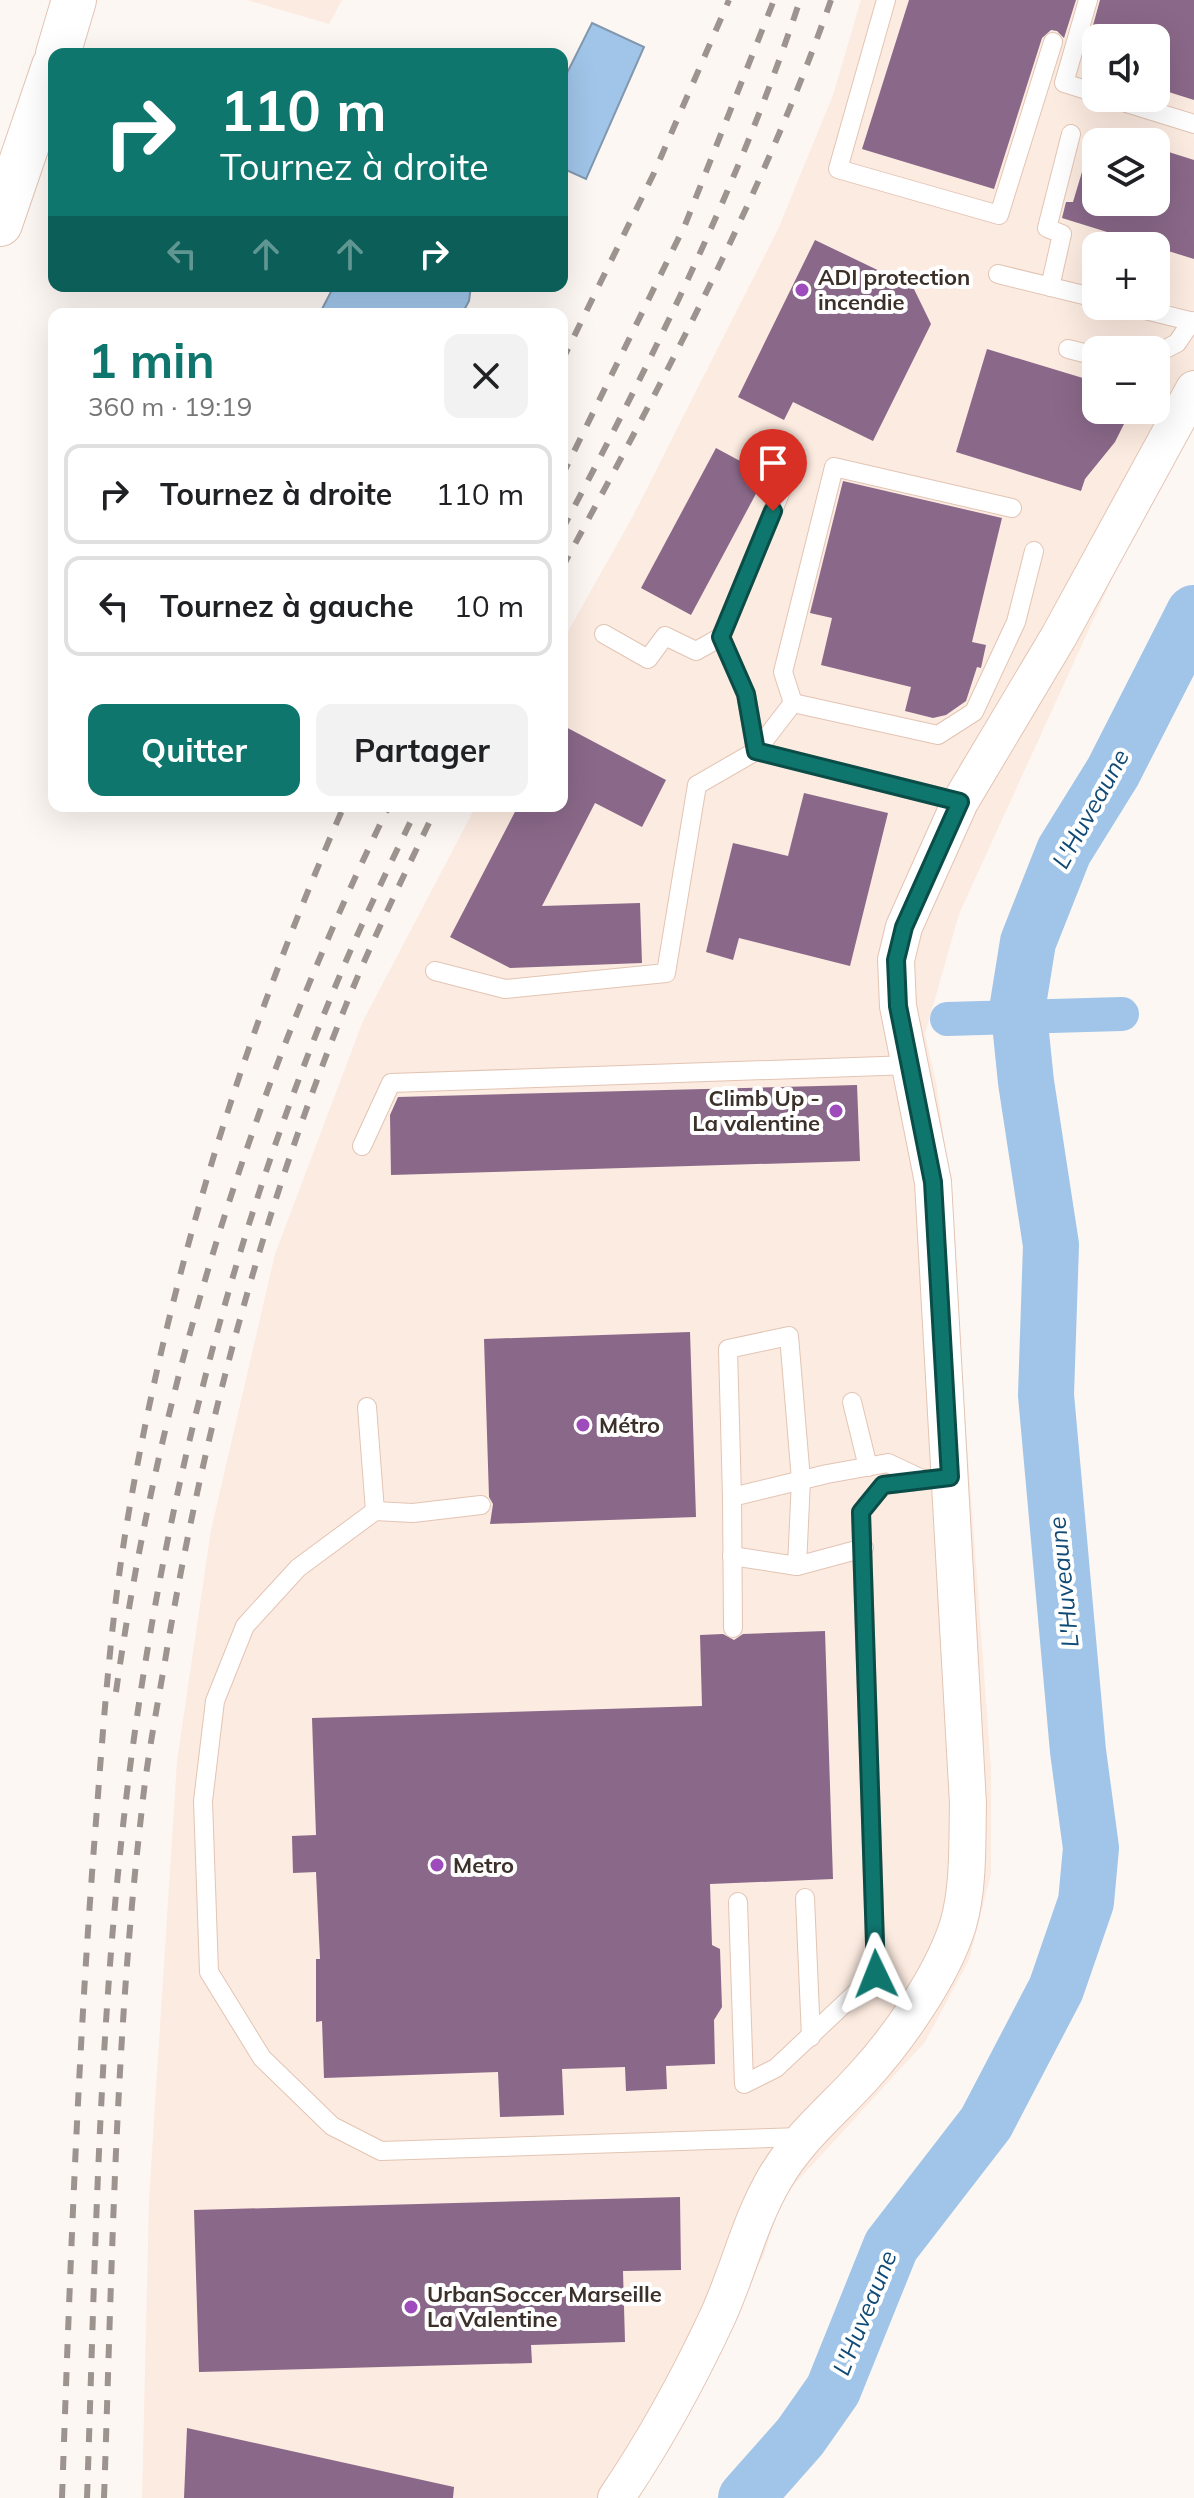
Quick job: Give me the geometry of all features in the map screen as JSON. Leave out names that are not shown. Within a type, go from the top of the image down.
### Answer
[{"type":"main road","points":[[60,48],[74,0]]},
{"type":"main road","points":[[0,224],[48,84]]},
{"type":"street","points":[[616,2498],[641,2460],[717,2317],[747,2236],[775,2178],[817,2121],[861,2080],[905,2027],[958,1925],[966,1868],[968,1804],[937,1478],[933,1182],[898,1006],[896,960],[904,927],[960,802],[1059,636],[1194,389]]},
{"type":"lane","points":[[886,0],[838,169],[999,215],[1053,42]]},
{"type":"lane","points":[[1082,89],[1064,83],[1088,0]]},
{"type":"lane","points":[[1155,112],[1194,124]]},
{"type":"lane","points":[[1050,287],[1062,234],[1047,228],[1071,134]]},
{"type":"lane","points":[[998,274],[1082,295]]},
{"type":"lane","points":[[1170,316],[1193,322],[1177,343],[1170,347]]},
{"type":"lane","points":[[1068,349],[1082,352]]},
{"type":"lane","points":[[793,703],[783,672],[834,467],[1012,508]]},
{"type":"lane","points":[[604,634],[648,659],[665,636],[696,651],[721,637],[783,486]]},
{"type":"lane","points":[[793,703],[938,735],[974,712],[1016,622],[1034,551]]},
{"type":"lane","points":[[721,637],[746,694],[756,751]]},
{"type":"lane","points":[[435,971],[505,989],[666,973],[697,785],[756,751],[793,703]]},
{"type":"lane","points":[[756,751],[960,802]]},
{"type":"lane","points":[[362,1146],[391,1083],[911,1065]]},
{"type":"lane","points":[[733,1628],[728,1349],[789,1336],[801,1480],[797,1566]]},
{"type":"lane","points":[[852,1402],[868,1467]]},
{"type":"lane","points":[[367,1407],[375,1511]]},
{"type":"lane","points":[[732,1497],[888,1463],[937,1478]]},
{"type":"lane","points":[[738,1902],[744,2084],[776,2068],[876,1974],[861,1512],[883,1485],[937,1478]]},
{"type":"lane","points":[[481,1505],[413,1513],[375,1511],[298,1568],[245,1626],[215,1701],[203,1801],[209,1972],[262,2058],[332,2126],[381,2151],[805,2137]]},
{"type":"lane","points":[[732,1556],[797,1566],[864,1548]]},
{"type":"lane","points":[[805,1898],[811,2037]]},
{"type":"shaded area","points":[[247,0],[342,0],[329,24]]},
{"type":"shaded area","points":[[861,0],[1194,0],[1194,424],[1132,535],[959,914],[925,1034],[936,1082],[945,1147],[991,1768],[991,1874],[969,1960],[925,2042],[781,2199],[764,2255],[631,2498],[142,2498],[149,2199],[177,1761],[211,1530],[275,1254],[363,1021],[473,812],[568,812],[568,631],[633,516],[779,227],[833,95]]},
{"type":"water","points":[[592,23],[644,47],[586,179],[568,171],[568,71]]},
{"type":"water","points":[[331,292],[470,292],[465,308],[323,308]]},
{"type":"building","points":[[909,0],[1076,0],[1064,38],[1051,30],[1042,38],[994,189],[862,149]]},
{"type":"building","points":[[1100,0],[1194,0],[1194,100],[1170,92],[1170,24],[1093,24]]},
{"type":"building","points":[[1170,152],[1194,160],[1194,259],[1170,252],[1170,232],[1107,232],[1062,218],[1066,202],[1073,202],[1082,172],[1082,216],[1170,216]]},
{"type":"building","points":[[815,240],[913,287],[931,324],[873,441],[793,402],[784,420],[738,397]]},
{"type":"building","points":[[987,349],[1082,378],[1082,424],[1124,424],[1115,442],[1085,479],[1081,491],[956,452]]},
{"type":"building","points":[[716,448],[766,475],[691,615],[641,588]]},
{"type":"building","points":[[843,481],[1002,518],[972,642],[986,645],[981,668],[977,667],[966,701],[946,715],[933,718],[905,711],[911,687],[821,665],[832,618],[810,613]]},
{"type":"building","points":[[568,728],[666,780],[642,827],[595,803],[542,906],[640,903],[642,963],[510,968],[450,937],[515,812],[568,812]]},
{"type":"building","points":[[804,793],[888,813],[850,966],[739,938],[733,960],[706,952],[733,843],[788,856]]},
{"type":"building","points":[[857,1085],[860,1161],[391,1175],[390,1115],[398,1097]]},
{"type":"building","name":"Métro","points":[[690,1332],[696,1517],[490,1524],[493,1504],[489,1497],[484,1339]]},
{"type":"building","points":[[825,1631],[833,1879],[710,1884],[712,1945],[720,1949],[722,2007],[714,2020],[715,2064],[666,2066],[667,2089],[626,2091],[625,2067],[562,2069],[564,2115],[500,2117],[498,2072],[324,2078],[322,2021],[316,2022],[316,1959],[320,1959],[316,1872],[293,1873],[292,1836],[316,1835],[312,1718],[702,1706],[700,1635],[723,1634],[734,1640],[743,1634]]},
{"type":"building","name":"UrbanSoccer Marseille La Valentine","points":[[680,2197],[681,2270],[623,2271],[625,2342],[531,2345],[532,2363],[199,2372],[194,2210]]},
{"type":"building","points":[[187,2428],[454,2487],[453,2498],[184,2498]]},
{"type":"waterway","name":"L'Huveaune","points":[[746,2498],[800,2437],[833,2390],[891,2246],[986,2123],[1056,1989],[1086,1902],[1091,1848],[1078,1751],[1046,1395],[1051,1245],[1026,1082],[1018,1004],[1028,942],[1064,851],[1113,772],[1194,613]]},
{"type":"waterway","points":[[947,1019],[1122,1014]]},
{"type":"railway","points":[[568,349],[654,173],[729,0]]},
{"type":"railway","points":[[568,464],[685,225],[774,0]]},
{"type":"railway","points":[[568,518],[629,401],[722,204],[800,0]]},
{"type":"railway","points":[[568,557],[708,289],[774,147],[831,0]]},
{"type":"railway","points":[[62,2498],[84,1990],[109,1666],[129,1511],[166,1330],[215,1152],[275,977],[341,812]]},
{"type":"railway","points":[[116,1692],[134,1577],[158,1463],[185,1350],[218,1238],[254,1128],[295,1019],[386,812]]},
{"type":"railway","points":[[87,2498],[99,2157],[115,1902],[138,1712],[175,1503],[199,1400],[258,1196],[331,997],[415,812]]},
{"type":"railway","points":[[104,2498],[116,2157],[132,1902],[148,1758],[180,1577],[216,1411],[261,1246],[287,1165],[356,980],[434,812]]},
{"type":"place","name":"ADI protection incendie","points":[[802,290]]},
{"type":"place","name":"Climb Up - La valentine","points":[[836,1111]]},
{"type":"place","name":"Métro","points":[[583,1425]]},
{"type":"place","name":"Metro","points":[[437,1865]]},
{"type":"place","name":"UrbanSoccer Marseille La Valentine","points":[[411,2307]]},
{"type":"route","points":[[773,511],[721,637],[746,694],[756,751],[960,802],[904,927],[896,960],[898,1006],[933,1182],[950,1477],[883,1485],[861,1512],[876,1974]]}]
